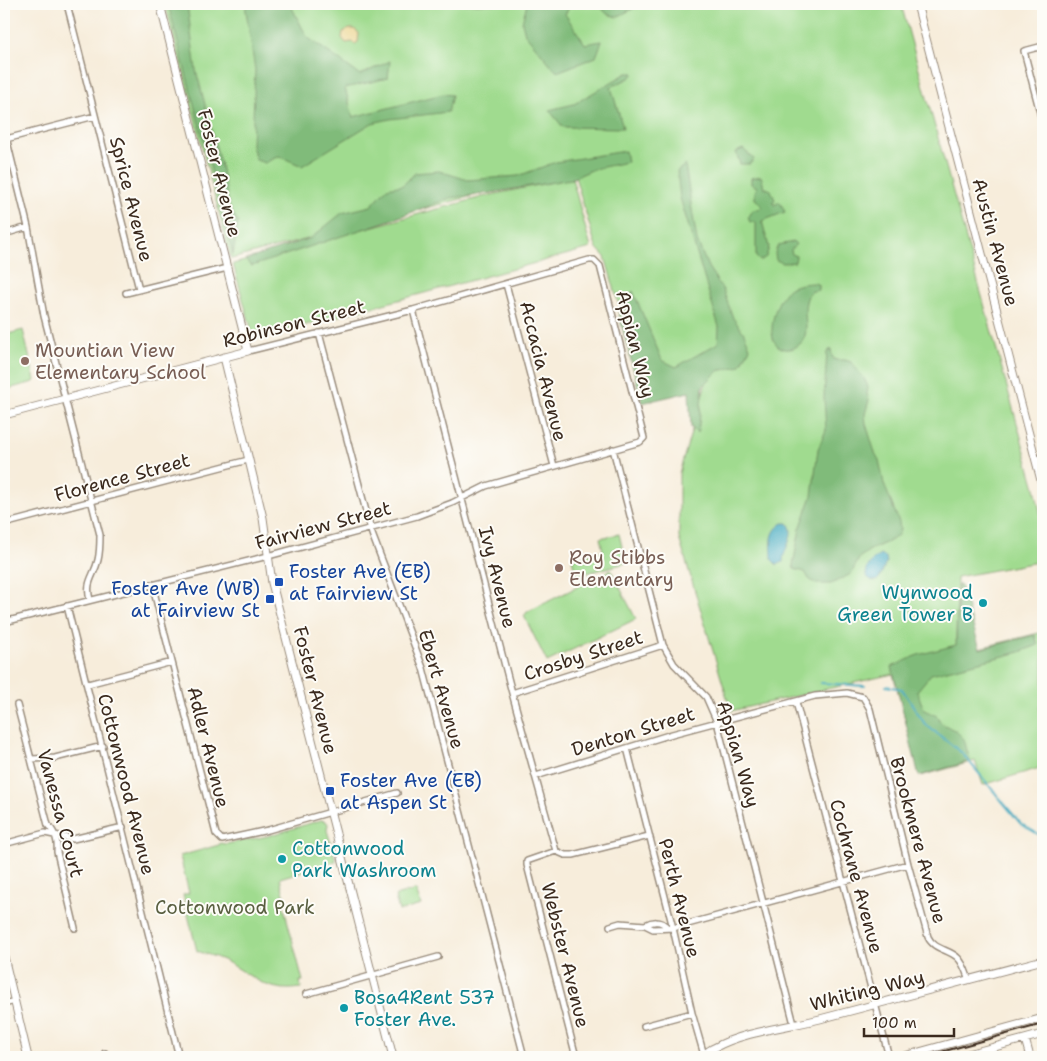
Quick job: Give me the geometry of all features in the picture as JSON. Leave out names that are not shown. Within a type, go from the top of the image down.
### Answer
[{"type":"street","name":"Sprice Avenue","points":[[66,4],[140,290]]},
{"type":"street","name":"Foster Avenue","points":[[160,4],[248,351]]},
{"type":"street","name":"Austin Avenue","points":[[917,4],[1043,488]]},
{"type":"street","points":[[1043,46],[1024,51],[1043,124]]},
{"type":"street","name":"Sprice Avenue","points":[[6,138],[95,116]]},
{"type":"street","points":[[4,129],[28,227],[44,316],[100,535],[98,562],[87,589],[90,600]]},
{"type":"street","points":[[4,234],[28,227]]},
{"type":"street","name":"Robinson Street","points":[[4,416],[248,351],[413,310],[591,260]]},
{"type":"street","name":"Appian Way","points":[[591,260],[598,262],[600,266],[644,435],[643,440]]},
{"type":"street","name":"Sprice Avenue","points":[[126,293],[227,268]]},
{"type":"street","name":"Accacia Avenue","points":[[506,284],[554,466]]},
{"type":"street","name":"Ivy Avenue","points":[[413,310],[512,693],[556,851]]},
{"type":"street","name":"Ebert Avenue","points":[[318,333],[370,529],[423,668],[524,1057]]},
{"type":"street","name":"Foster Avenue","points":[[224,358],[263,518],[274,590],[393,1057]]},
{"type":"street","name":"Fairview Street","points":[[4,622],[370,529],[426,513],[486,486],[643,440]]},
{"type":"street","name":"Appian Way","points":[[613,450],[663,645],[674,664],[706,697],[718,722],[762,903],[794,1024]]},
{"type":"street","name":"Florence Street","points":[[4,524],[248,460]]},
{"type":"street","name":"Adler Avenue","points":[[152,584],[216,834],[219,838],[224,840],[330,813]]},
{"type":"street","name":"Cottonwood Avenue","points":[[67,606],[88,684],[179,1057]]},
{"type":"street","name":"Crosby Street","points":[[512,693],[663,645]]},
{"type":"street","points":[[88,684],[172,662]]},
{"type":"street","name":"Denton Street","points":[[536,776],[718,722],[796,702],[834,693],[857,694]]},
{"type":"street","name":"Brookmere Avenue","points":[[857,694],[863,697],[870,709],[908,864],[930,940],[935,946],[958,958],[964,966],[969,980]]},
{"type":"street","name":"Cochrane Avenue","points":[[796,702],[889,1057]]},
{"type":"street","name":"Vanessa Court","points":[[17,705],[48,825],[56,836],[57,852],[75,928]]},
{"type":"street","points":[[31,759],[55,758],[103,746]]},
{"type":"street","name":"Perth Avenue","points":[[627,748],[703,1056]]},
{"type":"street","points":[[330,813],[397,793]]},
{"type":"street","points":[[4,844],[45,833],[72,839],[122,827]]},
{"type":"street","points":[[556,851],[564,855],[573,855],[649,836]]},
{"type":"street","name":"Webster Avenue","points":[[556,851],[527,861],[527,865],[576,1057]]},
{"type":"street","points":[[610,926],[620,923],[645,925],[658,922],[670,928],[908,864]]},
{"type":"street","points":[[4,957],[28,1057]]},
{"type":"street","points":[[306,994],[438,957]]},
{"type":"street","name":"Whiting Way","points":[[703,1056],[711,1049],[732,1040],[1043,960]]},
{"type":"street","points":[[4,1004],[14,1001]]},
{"type":"street","points":[[644,1026],[692,1013]]},
{"type":"street","points":[[901,1057],[1043,1018]]},
{"type":"street","points":[[957,1057],[1043,1034]]},
{"type":"street","points":[[1025,1039],[1030,1057]]},
{"type":"green space","points":[[165,4],[901,4],[1035,488],[1043,526],[1043,561],[957,577],[956,639],[959,653],[1043,632],[1043,706],[1039,707],[1043,721],[1043,767],[983,785],[975,761],[921,776],[893,674],[731,711],[679,538],[679,473],[706,383],[642,384],[605,257],[596,247],[573,170],[231,259]]},
{"type":"green space","points":[[168,4],[187,4],[196,70],[230,208],[238,222],[233,255]]},
{"type":"green space","points":[[245,4],[290,4],[307,37],[360,75],[390,61],[388,78],[345,88],[353,117],[443,94],[452,95],[448,112],[372,123],[302,166],[279,156],[265,163],[256,160],[252,145],[255,70]]},
{"type":"green space","points":[[527,4],[572,4],[565,14],[585,44],[602,41],[596,57],[557,72],[525,34],[522,22]]},
{"type":"green space","points":[[598,4],[640,4],[617,17],[607,14]]},
{"type":"green space","points":[[627,73],[634,73],[631,77],[611,87],[623,128],[563,127],[549,110],[574,104]]},
{"type":"green space","points":[[743,149],[754,159],[750,164],[740,164],[736,152]]},
{"type":"green space","points":[[625,151],[627,162],[594,169],[571,179],[450,198],[252,266],[245,260],[311,238],[342,213],[371,206],[387,188],[403,185],[415,173],[439,171],[468,180],[518,176],[556,162]]},
{"type":"green space","points":[[685,165],[697,241],[708,267],[723,290],[733,318],[744,333],[750,348],[740,366],[718,371],[703,386],[698,433],[691,428],[689,392],[642,403],[618,311],[633,291],[662,360],[676,367],[718,343],[719,327],[680,198],[677,171]]},
{"type":"green space","points":[[761,176],[764,187],[771,190],[775,200],[773,202],[774,205],[780,202],[785,212],[762,221],[769,247],[766,257],[760,261],[756,257],[756,222],[750,222],[748,218],[753,210],[762,208],[755,199],[757,187],[751,184],[751,178]]},
{"type":"green space","points":[[572,178],[591,248],[254,339],[233,264],[486,196]]},
{"type":"green space","points":[[794,242],[796,244],[791,250],[792,254],[796,256],[795,262],[783,263],[776,260],[775,253],[778,245]]},
{"type":"green space","points":[[815,283],[819,285],[819,290],[810,292],[805,305],[806,330],[803,340],[791,349],[778,346],[773,338],[772,325],[779,302],[792,287]]},
{"type":"green space","points":[[23,330],[35,380],[34,382],[4,390],[4,335]]},
{"type":"green space","points":[[831,349],[835,360],[851,362],[864,378],[868,387],[867,394],[869,400],[865,414],[866,424],[900,530],[898,535],[892,540],[860,557],[851,574],[831,584],[816,584],[809,579],[805,572],[794,569],[793,565],[800,529],[812,496],[818,449],[826,430],[824,397],[827,352]]},
{"type":"green space","points":[[619,534],[626,563],[576,576],[572,559],[603,551],[600,538]]},
{"type":"green space","points":[[611,570],[636,619],[547,662],[524,616],[527,612]]},
{"type":"green space","points":[[958,585],[961,585],[980,649],[1035,635],[1038,645],[1020,652],[931,674],[917,691],[924,710],[937,716],[941,723],[956,731],[964,739],[970,761],[919,776],[892,667],[918,655],[956,645]]},
{"type":"green space","name":"Cottonwood Park","points":[[321,820],[326,821],[328,824],[327,830],[336,861],[280,878],[285,899],[282,900],[303,981],[300,981],[301,988],[278,988],[259,982],[223,960],[197,951],[183,895],[189,893],[180,856],[219,845],[220,843],[226,844],[268,836]]},
{"type":"green space","points":[[416,890],[421,905],[399,911],[395,896]]},
{"type":"sand","points":[[354,29],[359,33],[358,42],[355,44],[352,42],[346,43],[342,38],[343,32]]},
{"type":"water","points":[[783,523],[788,523],[791,532],[783,562],[777,565],[772,560],[772,539],[775,530]]},
{"type":"water","points":[[880,555],[886,557],[887,562],[878,579],[876,581],[871,580],[866,576],[868,566]]},
{"type":"waterway","points":[[821,683],[865,686]]},
{"type":"waterway","points":[[886,686],[902,689],[925,724],[962,753],[1021,824],[1043,837]]},
{"type":"railway","points":[[923,1057],[1043,1024]]},
{"type":"place","name":"Mountian View Elementary School","points":[[25,361]]},
{"type":"place","name":"Roy Stibbs Elementary","points":[[559,568]]},
{"type":"place","name":"Foster Ave (EB) at Fairview St","points":[[279,582]]},
{"type":"place","name":"Foster Ave (WB) at Fairview St","points":[[270,599]]},
{"type":"place","name":"Wynwood Green Tower B","points":[[983,603]]},
{"type":"place","name":"Foster Ave (EB) at Aspen St","points":[[330,791]]},
{"type":"place","name":"Cottonwood Park Washroom","points":[[282,859]]},
{"type":"place","name":"Bosa4Rent 537 Foster Ave.","points":[[344,1008]]}]
